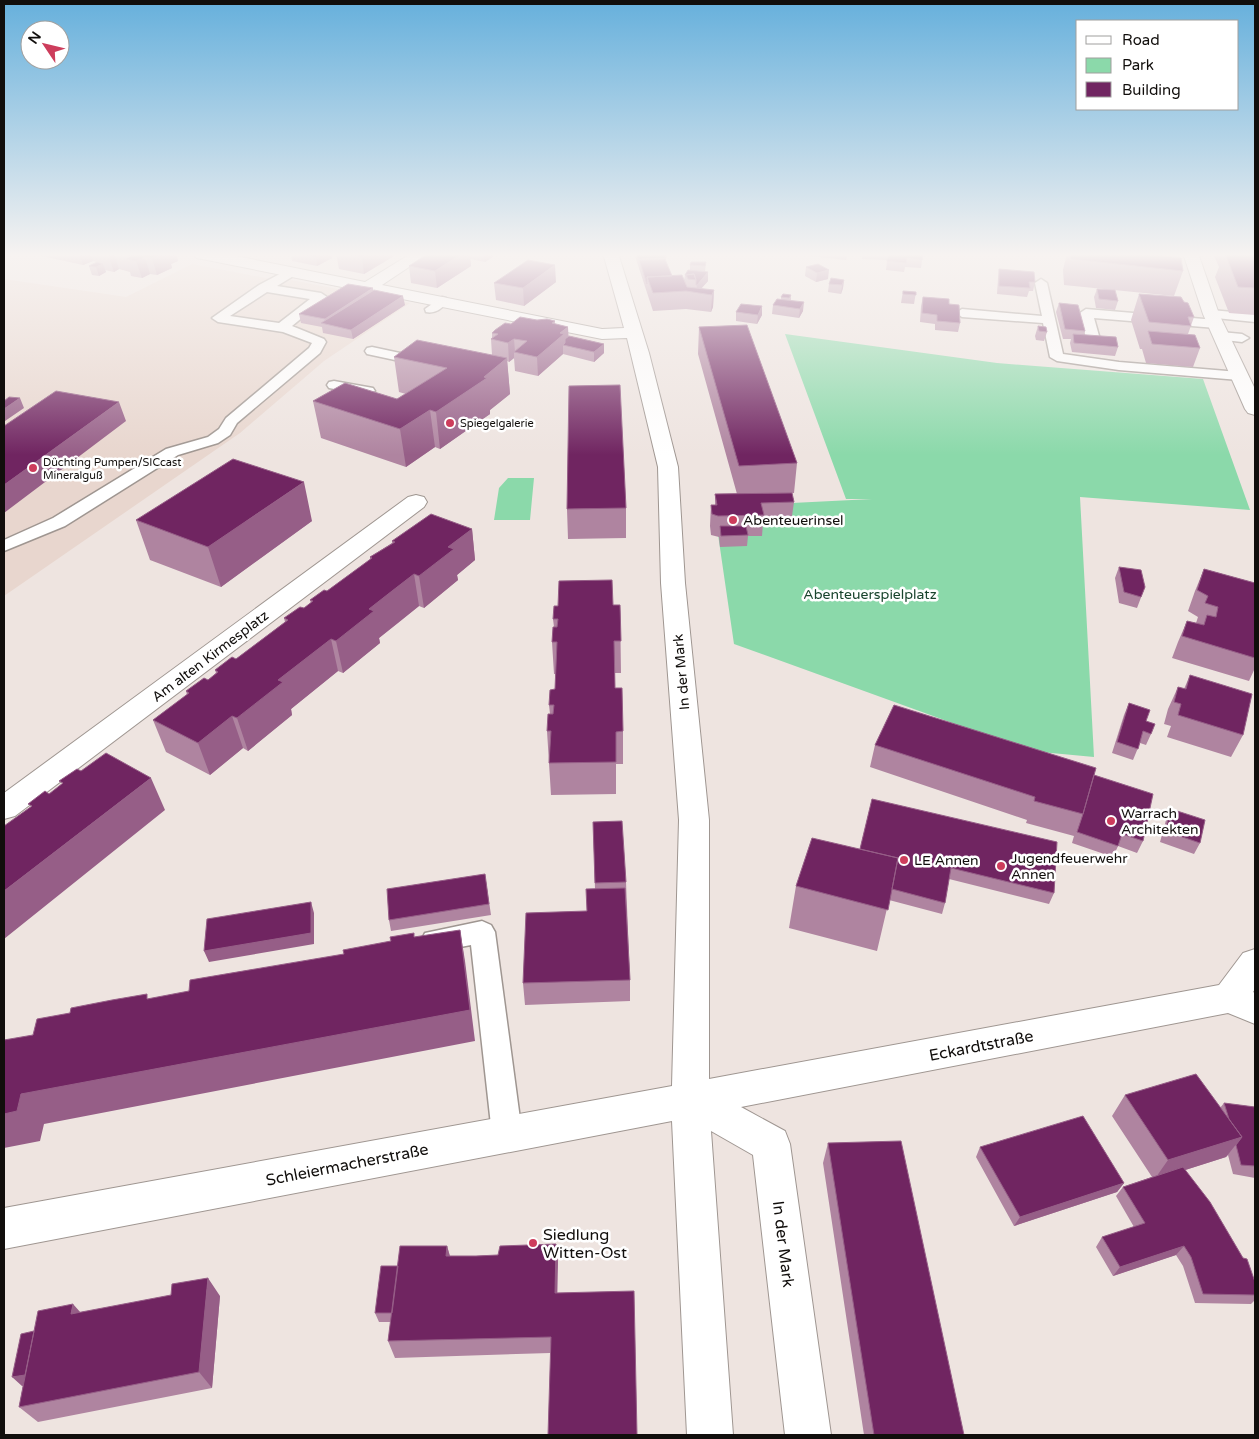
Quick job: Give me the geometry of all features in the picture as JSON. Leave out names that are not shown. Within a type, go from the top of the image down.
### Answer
[{"type":"street","points":[[523,320],[602,334],[634,333]]},
{"type":"street","name":"In der Mark","points":[[630,320],[668,467],[673,583],[694,820],[690,1099],[710,1435]]},
{"type":"street","points":[[1211,320],[1243,372],[1254,404]]},
{"type":"street","name":"Am alten Kirmesplatz","points":[[4,808],[416,502]]},
{"type":"street","name":"Eckardtstraße","points":[[690,1099],[1242,1004],[1255,964]]},
{"type":"street","name":"In der Mark","points":[[690,1099],[771,1144],[808,1435]]},
{"type":"street","name":"Schleiermacherstraße","points":[[4,1229],[690,1099]]},
{"type":"lane","points":[[4,546],[59,522],[172,452],[213,440],[225,432],[231,421],[315,350],[319,342],[311,336],[230,320]]},
{"type":"lane","points":[[280,329],[291,320]]},
{"type":"lane","points":[[1049,320],[1057,356],[1119,366],[1243,372]]},
{"type":"lane","points":[[1088,320],[1094,343]]},
{"type":"lane","points":[[1213,320],[1242,338]]},
{"type":"lane","points":[[372,351],[427,363]]},
{"type":"lane","points":[[334,385],[379,394]]},
{"type":"lane","points":[[414,944],[482,932],[507,1134]]},
{"type":"shaded area","points":[[4,320],[385,320],[324,361],[240,433],[4,596]]},
{"type":"green space","name":"Abenteuerspielplatz","points":[[785,334],[997,363],[1203,379],[1250,510],[1080,497],[1094,757],[1030,751],[734,644],[714,507],[872,499],[846,499]]},
{"type":"green space","points":[[508,478],[534,478],[530,520],[494,520],[499,488]]},
{"type":"building","points":[[326,320],[366,320],[351,330],[321,323]]},
{"type":"building","points":[[516,320],[552,320],[555,321],[552,323],[568,327],[560,333],[564,334],[537,357],[514,352],[527,341],[514,339],[508,343],[491,339],[498,334],[492,333],[495,330],[505,323],[511,324]]},
{"type":"building","points":[[960,320],[960,323],[937,321]]},
{"type":"building","points":[[1063,320],[1082,320],[1085,331],[1065,329]]},
{"type":"building","points":[[1148,320],[1189,320],[1191,326],[1149,322]]},
{"type":"building","points":[[747,325],[797,463],[739,466],[699,327]]},
{"type":"building","points":[[1038,326],[1046,327],[1047,332],[1039,331]]},
{"type":"building","points":[[1148,331],[1195,335],[1200,348],[1152,344]]},
{"type":"building","points":[[1073,334],[1116,337],[1118,347],[1074,343]]},
{"type":"building","points":[[569,336],[604,344],[594,352],[563,345],[565,339]]},
{"type":"building","points":[[417,340],[507,358],[484,377],[487,378],[436,412],[430,410],[400,429],[313,401],[345,383],[397,399],[447,368],[394,357]]},
{"type":"building","points":[[620,385],[626,508],[567,509],[569,386]]},
{"type":"building","points":[[56,391],[119,402],[4,485],[4,426]]},
{"type":"building","points":[[9,397],[20,398],[4,409],[4,401]]},
{"type":"building","points":[[233,459],[304,482],[208,547],[136,520]]},
{"type":"building","points":[[792,493],[794,502],[761,503],[764,515],[718,516],[712,514],[711,505],[717,505],[715,494]]},
{"type":"building","points":[[431,514],[472,529],[448,547],[454,549],[419,576],[414,574],[392,591],[369,609],[374,611],[336,641],[331,639],[278,680],[283,682],[237,718],[232,716],[198,743],[153,720],[189,693],[186,691],[204,678],[208,680],[218,672],[215,670],[232,657],[236,659],[288,620],[284,618],[300,607],[304,608],[313,601],[310,600],[324,590],[327,591],[372,558],[370,557],[395,542],[392,541]]},
{"type":"building","points":[[720,526],[746,526],[748,535],[721,536]]},
{"type":"building","points":[[1119,567],[1141,570],[1145,587],[1141,597],[1124,592]]},
{"type":"building","points":[[1204,569],[1255,583],[1255,658],[1182,636],[1187,621],[1204,625],[1207,615],[1216,617],[1218,607],[1205,603],[1208,596],[1197,590]]},
{"type":"building","points":[[612,580],[613,605],[620,605],[621,641],[614,641],[615,688],[622,688],[623,731],[616,732],[616,762],[549,763],[551,731],[547,731],[548,714],[553,714],[554,705],[549,705],[550,690],[555,689],[557,642],[552,642],[553,627],[557,627],[558,619],[553,619],[554,606],[558,606],[559,581]]},
{"type":"building","points":[[1190,675],[1252,694],[1243,735],[1178,715],[1181,704],[1174,702],[1178,687],[1186,689]]},
{"type":"building","points":[[1129,703],[1150,710],[1146,721],[1155,724],[1151,734],[1143,731],[1138,749],[1117,742]]},
{"type":"building","points":[[894,705],[1096,768],[1083,814],[1034,801],[1035,797],[875,745]]},
{"type":"building","points":[[106,753],[151,778],[4,891],[4,826],[32,806],[28,804],[45,791],[49,794],[63,783],[59,781],[77,769],[81,771]]},
{"type":"building","name":"Warrach Architekten","points":[[1094,775],[1153,794],[1143,841],[1122,834],[1118,846],[1077,832]]},
{"type":"building","points":[[872,799],[1057,842],[1054,893],[951,868],[945,903],[892,889],[898,858],[860,849]]},
{"type":"building","points":[[1171,809],[1205,820],[1200,843],[1165,831]]},
{"type":"building","points":[[622,821],[626,882],[595,883],[593,822]]},
{"type":"building","points":[[812,838],[898,858],[888,910],[796,886]]},
{"type":"building","points":[[485,874],[489,904],[389,920],[387,889]]},
{"type":"building","points":[[625,888],[630,980],[523,983],[526,913],[587,911],[586,889]]},
{"type":"building","points":[[311,902],[311,933],[204,951],[207,919]]},
{"type":"building","points":[[460,930],[470,1010],[21,1094],[17,1111],[4,1114],[4,1040],[33,1035],[37,1019],[70,1013],[71,1008],[112,1000],[147,994],[147,999],[189,991],[190,980],[344,954],[343,950],[391,941],[390,937],[414,933],[414,937]]},
{"type":"building","points":[[1196,1074],[1242,1137],[1168,1160],[1125,1095]]},
{"type":"building","points":[[1224,1103],[1255,1107],[1255,1166],[1241,1165],[1236,1145],[1242,1137],[1229,1119]]},
{"type":"building","points":[[1083,1116],[1124,1183],[1020,1217],[980,1147]]},
{"type":"building","points":[[901,1141],[964,1435],[874,1435],[828,1143]]},
{"type":"building","points":[[1183,1167],[1210,1202],[1243,1258],[1247,1259],[1255,1282],[1255,1295],[1203,1294],[1191,1257],[1184,1246],[1120,1267],[1102,1237],[1145,1223],[1123,1187]]},
{"type":"building","points":[[556,1244],[555,1293],[634,1291],[637,1435],[548,1435],[551,1337],[388,1341],[400,1246],[447,1246],[446,1256],[476,1256],[498,1255],[500,1246]]},
{"type":"building","points":[[381,1266],[398,1266],[392,1313],[375,1313]]},
{"type":"building","points":[[208,1278],[199,1372],[19,1407],[38,1311],[73,1304],[71,1314],[171,1295],[172,1284]]},
{"type":"building","points":[[34,1331],[25,1375],[12,1377],[21,1334]]},
{"type":"place","name":"Spiegelgalerie","points":[[450,423]]},
{"type":"place","name":"Düchting Pumpen/SICcast Mineralguß","points":[[33,468]]},
{"type":"place","name":"Abenteuerinsel","points":[[733,520]]},
{"type":"place","name":"Warrach Architekten","points":[[1111,821]]},
{"type":"place","name":"LE Annen","points":[[904,860]]},
{"type":"place","name":"Jugendfeuerwehr Annen","points":[[1001,866]]},
{"type":"place","name":"Siedlung Witten-Ost","points":[[533,1243]]}]
